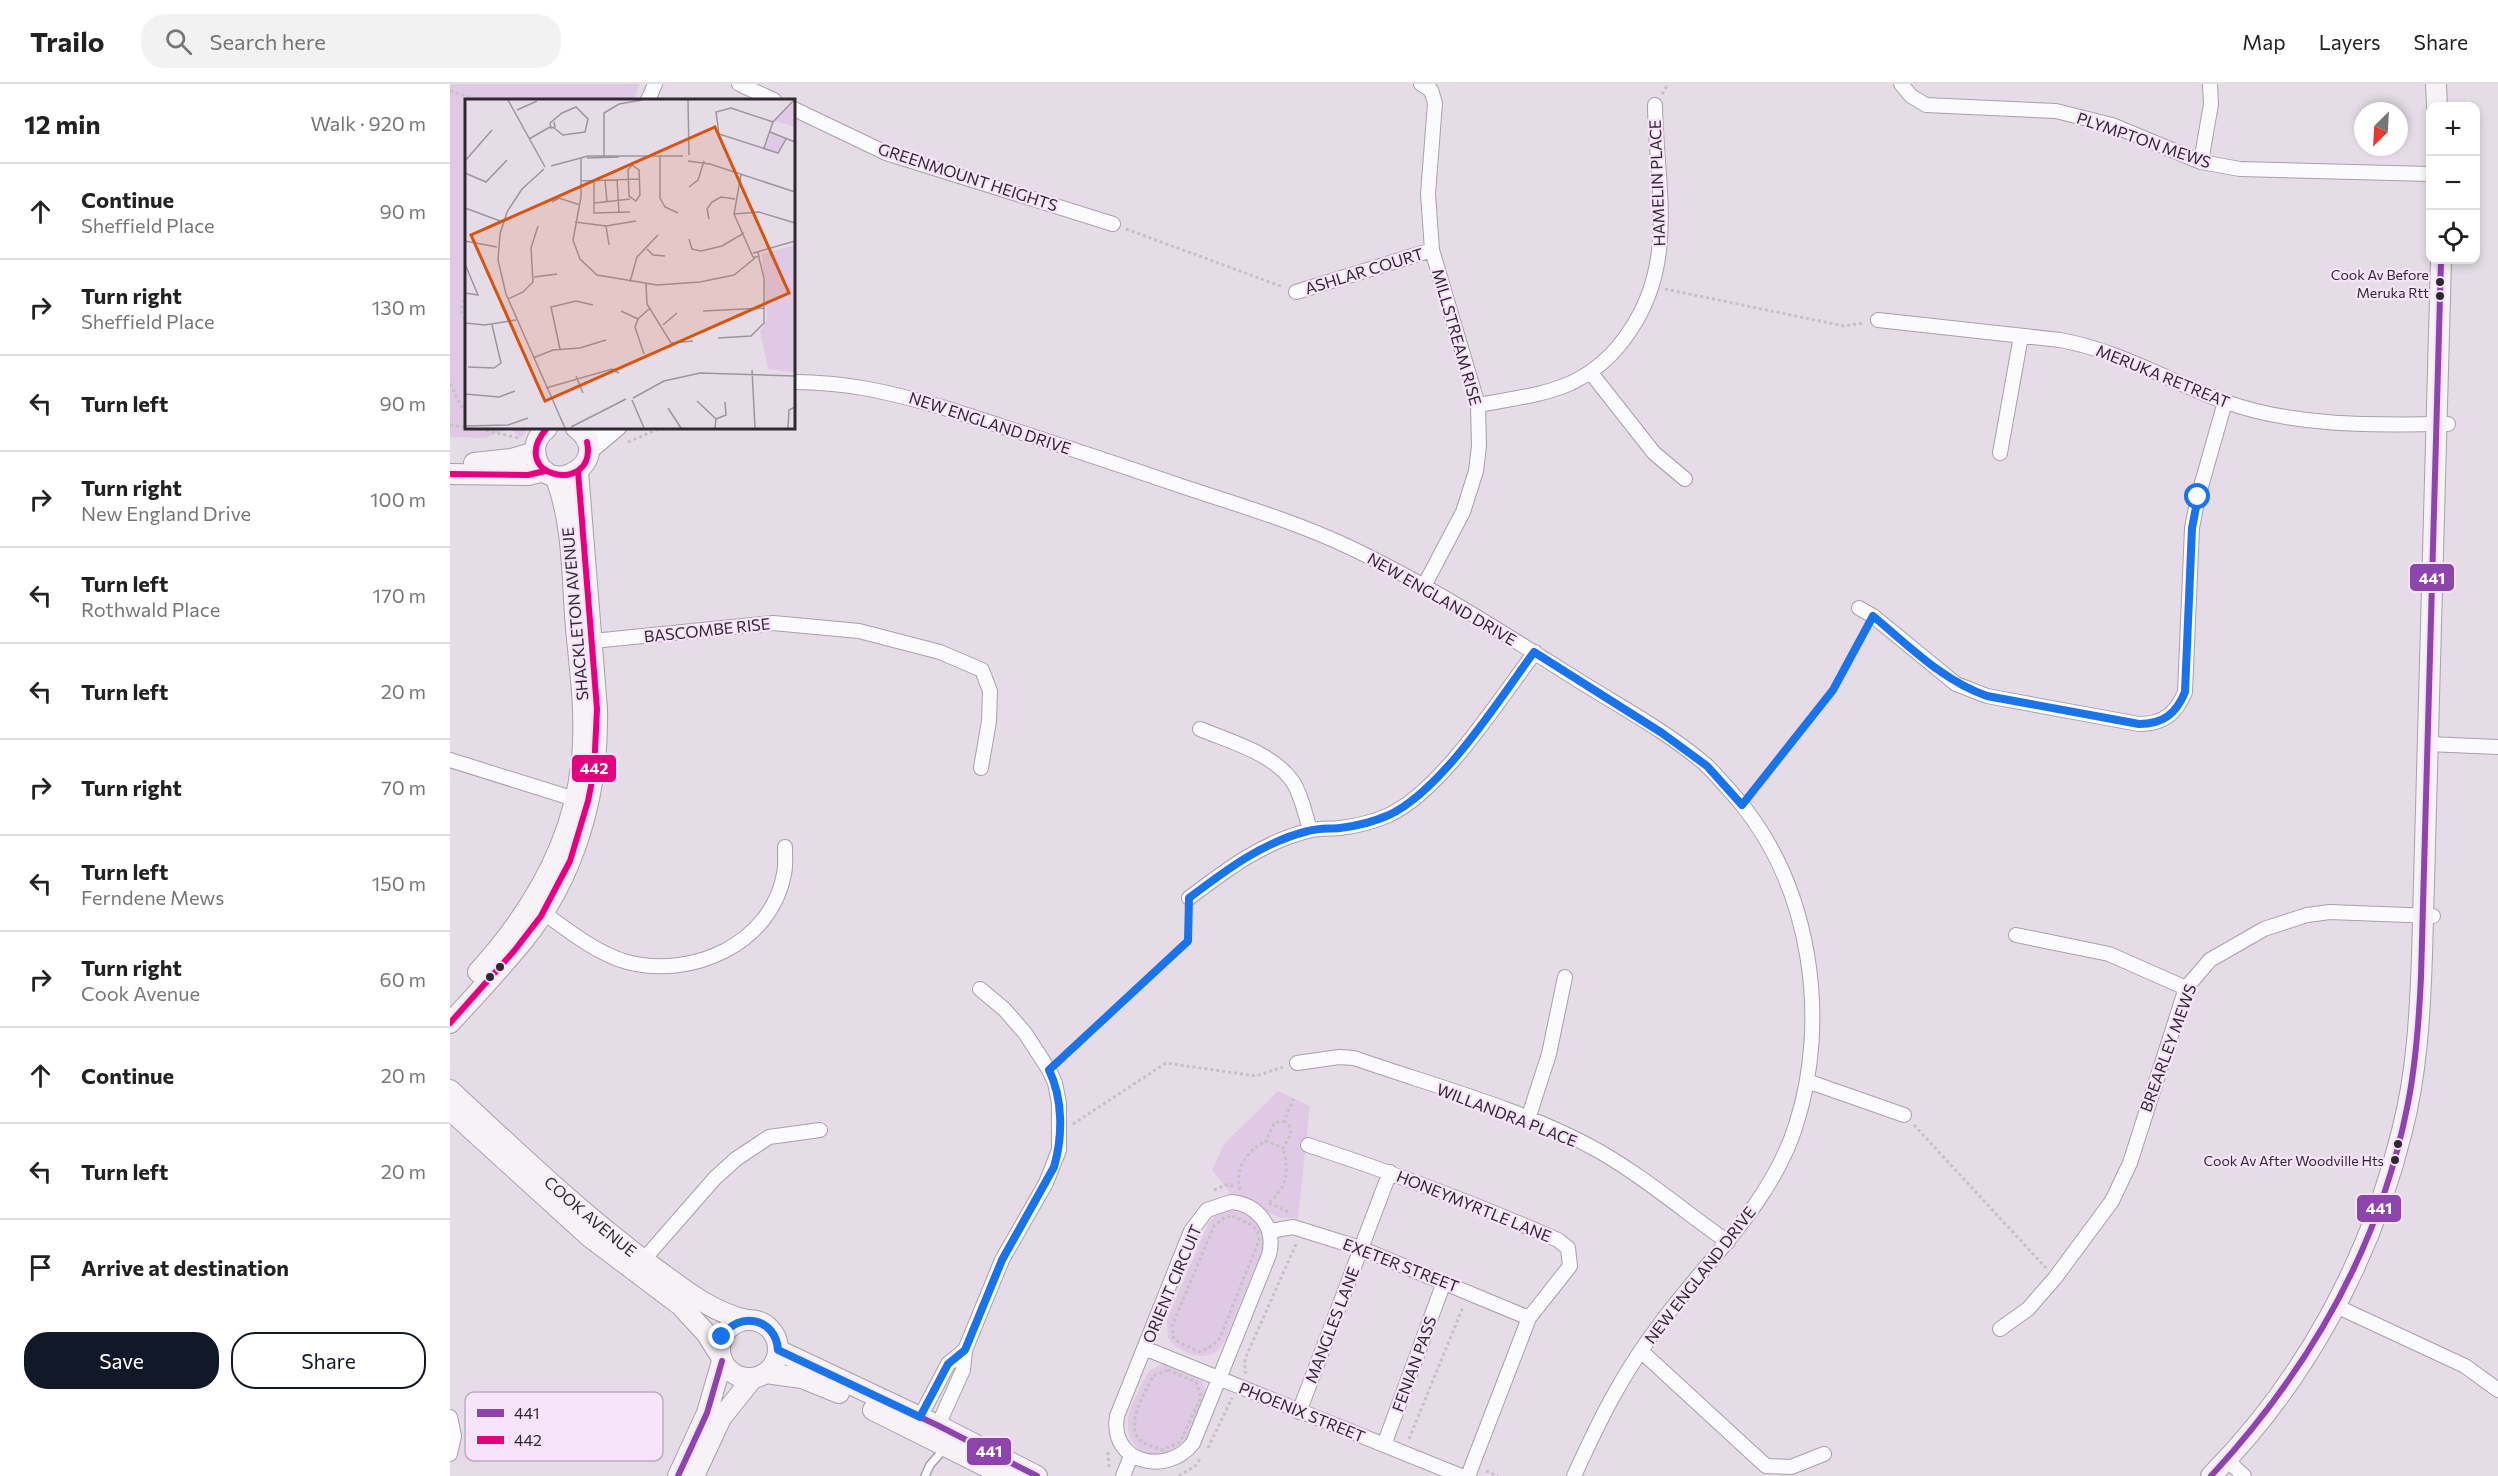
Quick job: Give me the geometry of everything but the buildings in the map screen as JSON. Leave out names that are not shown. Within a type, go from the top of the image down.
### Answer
[{"type":"street","points":[[648,99],[655,84]]},
{"type":"street","points":[[739,84],[772,99]]},
{"type":"street","name":"MILLSTREAM RISE","points":[[1421,84],[1431,90],[1435,103],[1428,194],[1432,250],[1478,405],[1479,446],[1476,471],[1463,512],[1424,586]]},
{"type":"street","name":"PLYMPTON MEWS","points":[[1901,84],[1911,96],[1926,105],[2056,111],[2112,126],[2201,162],[2240,169],[2426,174]]},
{"type":"street","points":[[2201,162],[2211,104],[2210,84]]},
{"type":"street","points":[[2436,84],[2437,102]]},
{"type":"street","points":[[2446,84],[2447,102]]},
{"type":"street","name":"HAMELIN PLACE","points":[[1478,405],[1549,391],[1591,373],[1621,345],[1636,323],[1653,287],[1659,260],[1661,232],[1655,105]]},
{"type":"street","name":"GREENMOUNT HEIGHTS","points":[[795,110],[886,153],[1113,224]]},
{"type":"street","name":"ASHLAR COURT","points":[[1296,292],[1432,250]]},
{"type":"street","points":[[2441,264],[2443,424]]},
{"type":"street","points":[[2211,1476],[2233,1470],[2293,1396],[2387,1219],[2411,1142],[2429,1036],[2428,916],[2443,424],[2452,264]]},
{"type":"street","name":"MERUKA RETREAT","points":[[1878,320],[2086,345],[2156,371],[2225,402],[2278,417],[2343,422],[2443,424]]},
{"type":"street","points":[[2000,453],[2020,336]]},
{"type":"street","points":[[1591,373],[1654,453],[1685,479]]},
{"type":"street","name":"NEW ENGLAND DRIVE","points":[[795,382],[832,382],[884,390],[1037,437],[1273,516],[1348,546],[1424,586],[1662,733],[1707,766],[1742,805],[1769,846],[1788,886],[1805,942],[1810,973],[1811,1031],[1807,1081],[1796,1127],[1779,1164],[1728,1242],[1661,1321],[1606,1404],[1574,1476]]},
{"type":"street","points":[[1859,608],[1873,616],[1956,684],[1978,693],[2139,724],[2151,724],[2168,717],[2176,710],[2185,692],[2192,528],[2198,497],[2225,402]]},
{"type":"street","points":[[450,463],[496,461],[529,449],[546,429]]},
{"type":"street","points":[[450,474],[550,473],[568,476],[578,471],[588,454],[618,429]]},
{"type":"street","points":[[579,430],[587,443],[588,454]]},
{"type":"street","name":"SHACKLETON AVENUE","points":[[450,1023],[524,939],[537,908],[577,843],[582,801],[594,780],[598,740],[566,515],[550,473],[529,449]]},
{"type":"street","name":"SHACKLETON AVENUE","points":[[578,471],[584,642]]},
{"type":"street","name":"BASCOMBE RISE","points":[[584,642],[773,622],[859,631],[940,652],[982,669],[990,691],[989,721],[981,768]]},
{"type":"street","points":[[1189,898],[1257,850],[1310,830],[1361,825],[1404,806],[1450,763],[1534,652]]},
{"type":"street","points":[[1200,729],[1265,758],[1286,773],[1299,794],[1310,830]]},
{"type":"street","points":[[2434,745],[2498,747]]},
{"type":"street","points":[[450,760],[582,801]]},
{"type":"street","points":[[537,908],[600,951],[626,962],[652,966],[678,966],[708,959],[739,943],[759,927],[773,906],[784,875],[785,847]]},
{"type":"street","name":"SHACKLETON AVENUE","points":[[450,1003],[512,932],[537,908]]},
{"type":"street","name":"BREARLEY MEWS","points":[[2000,1329],[2028,1309],[2055,1278],[2112,1201],[2123,1182],[2186,988],[2210,960],[2264,929],[2286,920],[2330,912],[2428,916]]},
{"type":"street","points":[[2016,935],[2109,954],[2186,988]]},
{"type":"street","points":[[1528,1119],[1549,1054],[1565,977]]},
{"type":"street","points":[[942,1436],[963,1370],[965,1350],[1002,1260],[1054,1167],[1059,1150],[1060,1127],[1057,1093],[1049,1070],[1025,1033],[1004,1009],[980,989]]},
{"type":"street","name":"WILLANDRA PLACE","points":[[1297,1063],[1339,1057],[1354,1058],[1528,1119],[1613,1160],[1728,1242]]},
{"type":"street","points":[[1807,1081],[1904,1114]]},
{"type":"street","name":"COOK AVENUE","points":[[450,1090],[680,1305],[706,1333],[721,1358]]},
{"type":"street","name":"COOK AVENUE","points":[[450,1110],[583,1231],[638,1266],[701,1301],[730,1316],[747,1320]]},
{"type":"street","points":[[638,1266],[715,1178],[736,1160],[769,1137],[820,1130]]},
{"type":"street","name":"HONEYMYRTLE LANE","points":[[1308,1145],[1475,1203],[1563,1243],[1570,1254],[1568,1271],[1529,1318],[1470,1470]]},
{"type":"street","name":"MANGLES LANE","points":[[1299,1412],[1390,1172]]},
{"type":"street","name":"ORIENT CIRCUIT","points":[[1131,1456],[1118,1440],[1116,1424],[1120,1409],[1191,1231],[1207,1210],[1222,1203],[1239,1202],[1261,1216],[1270,1231]]},
{"type":"street","name":"EXETER STREET","points":[[1270,1231],[1286,1227],[1303,1229],[1360,1248],[1529,1318]]},
{"type":"street","points":[[1123,1476],[1131,1456],[1147,1471],[1171,1464],[1189,1451],[1269,1255],[1270,1231]]},
{"type":"street","name":"FENIAN PASS","points":[[1384,1445],[1444,1282]]},
{"type":"street","points":[[2340,1309],[2465,1366],[2498,1390]]},
{"type":"street","points":[[747,1320],[757,1321],[769,1328],[775,1336],[778,1350],[775,1363],[721,1418],[692,1475],[721,1358],[720,1343],[725,1332],[734,1324],[747,1320]]},
{"type":"street","name":"PHOENIX STREET","points":[[1144,1348],[1461,1476]]},
{"type":"street","points":[[778,1350],[942,1436],[1037,1476]]},
{"type":"street","points":[[916,1423],[948,1364],[965,1350]]},
{"type":"street","points":[[1641,1351],[1766,1466],[1791,1467],[1824,1454]]},
{"type":"street","points":[[721,1358],[728,1371],[736,1376],[802,1378],[916,1423]]},
{"type":"street","points":[[450,1417],[454,1436],[450,1454]]},
{"type":"street","points":[[942,1436],[1005,1476]]},
{"type":"lane","points":[[925,1476],[942,1436]]},
{"type":"path","points":[[450,92],[474,99]]},
{"type":"path","points":[[1113,224],[1296,292]]},
{"type":"path","points":[[1653,287],[1844,326],[1878,320]]},
{"type":"path","points":[[465,297],[461,310],[465,323]]},
{"type":"path","points":[[450,384],[465,413]]},
{"type":"path","points":[[450,425],[465,427]]},
{"type":"path","points":[[479,429],[521,438],[529,449]]},
{"type":"path","points":[[626,443],[659,429]]},
{"type":"path","points":[[1742,805],[1833,690],[1873,616]]},
{"type":"path","points":[[1049,1070],[1188,941],[1189,898]]},
{"type":"path","points":[[1060,1127],[1071,1125],[1166,1063],[1256,1076],[1297,1063]]},
{"type":"path","points":[[1284,1121],[1294,1099]]},
{"type":"path","points":[[1904,1114],[2055,1278]]},
{"type":"path","points":[[1250,1194],[1240,1190],[1239,1168],[1250,1152],[1266,1141],[1274,1123],[1284,1121],[1290,1125],[1291,1134],[1283,1148],[1287,1168],[1285,1182],[1276,1197],[1268,1203],[1264,1201]]},
{"type":"path","points":[[1266,1141],[1283,1148]]},
{"type":"path","points":[[1232,1216],[1254,1226],[1259,1234],[1258,1240],[1220,1338],[1212,1346],[1199,1352],[1173,1337],[1172,1326],[1214,1226],[1225,1217],[1232,1216]]},
{"type":"path","points":[[1255,1376],[1245,1372],[1245,1359],[1303,1229]]},
{"type":"path","points":[[1389,1431],[1409,1439],[1468,1292]]},
{"type":"path","points":[[1168,1370],[1196,1382],[1201,1397],[1180,1442],[1174,1446],[1162,1450],[1141,1441],[1137,1436],[1134,1420],[1153,1376],[1157,1373],[1168,1370]]},
{"type":"path","points":[[1470,1470],[1498,1476]]},
{"type":"shaded area","points":[[450,84],[640,84],[633,99],[465,99],[465,429],[508,429],[486,438],[450,437]]},
{"type":"shaded area","points":[[511,429],[528,429],[521,438]]},
{"type":"shaded area","points":[[1278,1091],[1310,1106],[1298,1218],[1280,1218],[1231,1194],[1212,1170],[1224,1144]]},
{"type":"shaded area","points":[[1229,1210],[1246,1214],[1259,1222],[1265,1243],[1225,1341],[1216,1352],[1210,1355],[1190,1354],[1177,1347],[1168,1338],[1167,1320],[1208,1224],[1215,1216]]},
{"type":"shaded area","points":[[1169,1364],[1201,1381],[1205,1393],[1204,1402],[1187,1441],[1177,1450],[1153,1455],[1142,1451],[1134,1444],[1128,1432],[1128,1418],[1148,1374],[1158,1366]]},
{"type":"transit line","name":"441","points":[[2211,1476],[2279,1394],[2335,1306],[2378,1210],[2395,1160],[2407,1108],[2417,1043],[2421,977],[2441,264]]},
{"type":"transit line","name":"442","points":[[546,429],[537,445],[537,459],[544,469],[555,474],[568,474],[579,470],[587,459],[587,442]]},
{"type":"transit line","name":"442","points":[[450,474],[528,475],[545,471]]},
{"type":"transit line","name":"442","points":[[450,1023],[514,951],[541,916],[570,861],[588,801],[594,771],[597,709],[578,471]]},
{"type":"transit line","name":"441","points":[[778,1350],[939,1426],[1037,1476]]},
{"type":"transit line","name":"441","points":[[678,1476],[707,1413],[722,1361]]},
{"type":"place","name":"Cook Av Before Meruka Rtt","points":[[2440,282]]},
{"type":"place","name":"Cook Av After Woodville Hts","points":[[2395,1160]]},
{"type":"route","points":[[722,1337],[738,1322],[757,1321],[772,1332],[777,1341],[778,1350],[920,1417],[948,1364],[965,1350],[1002,1260],[1054,1167],[1059,1150],[1059,1103],[1055,1083],[1049,1070],[1188,941],[1189,898],[1228,868],[1257,850],[1278,841],[1310,830],[1361,825],[1404,806],[1450,763],[1534,652],[1662,733],[1707,766],[1742,805],[1833,690],[1873,616],[1956,684],[1970,690],[1987,696],[2139,724],[2160,722],[2176,710],[2185,692],[2192,528],[2198,497]]}]
